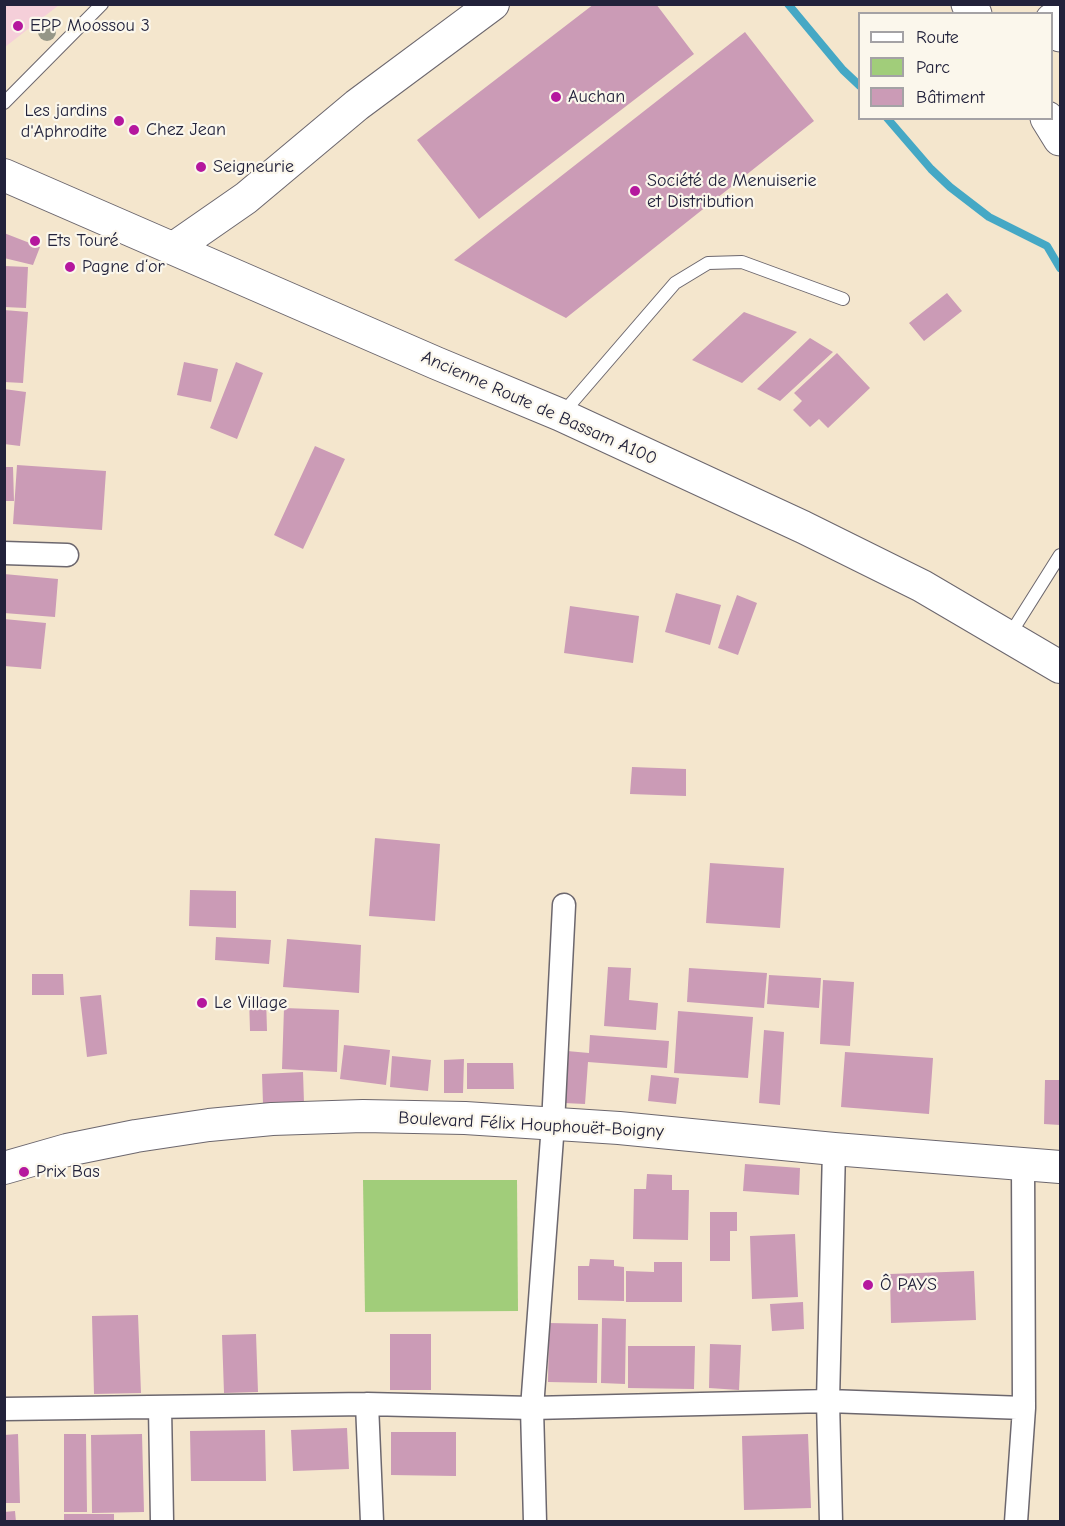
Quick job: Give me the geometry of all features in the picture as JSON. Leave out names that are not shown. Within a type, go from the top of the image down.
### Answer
[{"type":"highway","points":[[1048,120],[1060,140]]},
{"type":"street","points":[[174,248],[246,198],[357,105],[493,4]]},
{"type":"street","name":"Ancienne Route de Bassam A100","points":[[4,175],[561,415],[803,527],[922,586],[1060,667]]},
{"type":"street","points":[[4,554],[67,555]]},
{"type":"street","points":[[536,1521],[532,1408],[553,1124],[564,905]]},
{"type":"street","name":"Boulevard Félix Houphouët-Boigny","points":[[4,1168],[66,1150],[209,1125],[272,1119],[374,1116],[465,1118],[619,1128],[834,1149],[1060,1167]]},
{"type":"street","points":[[831,1521],[828,1401],[834,1149]]},
{"type":"street","points":[[1016,1521],[1024,1408],[1023,1164]]},
{"type":"street","points":[[4,1409],[367,1404],[532,1408],[828,1401],[1024,1408]]},
{"type":"street","points":[[367,1404],[372,1521]]},
{"type":"street","points":[[160,1407],[162,1521]]},
{"type":"lane","points":[[4,103],[102,4]]},
{"type":"lane","points":[[561,415],[675,283],[708,264],[742,262],[843,299]]},
{"type":"lane","points":[[1010,636],[1060,555]]},
{"type":"shaded area","name":"EPP Moossou 3","points":[[5,4],[59,4],[59,5],[5,47]]},
{"type":"green space","points":[[363,1180],[517,1180],[518,1311],[365,1312]]},
{"type":"building","name":"Auchan","points":[[594,4],[656,4],[694,54],[479,219],[417,140]]},
{"type":"building","name":"Société de Menuiserie et Distribution","points":[[745,32],[814,121],[566,318],[454,260]]},
{"type":"building","points":[[4,233],[40,247],[33,265],[4,258]]},
{"type":"building","points":[[4,266],[28,267],[26,308],[4,307]]},
{"type":"building","points":[[947,293],[962,311],[924,341],[909,323]]},
{"type":"building","points":[[4,310],[28,312],[23,383],[4,382]]},
{"type":"building","points":[[744,312],[797,332],[742,383],[692,360]]},
{"type":"building","points":[[810,338],[833,352],[780,401],[757,389]]},
{"type":"building","points":[[837,353],[870,388],[828,428],[819,419],[810,427],[793,410],[802,401],[794,393]]},
{"type":"building","points":[[184,362],[218,369],[211,402],[177,395]]},
{"type":"building","points":[[236,362],[263,373],[237,439],[210,428]]},
{"type":"building","points":[[4,389],[26,392],[20,446],[4,444]]},
{"type":"building","points":[[315,446],[345,459],[303,549],[274,535]]},
{"type":"building","points":[[17,465],[106,471],[102,530],[13,524]]},
{"type":"building","points":[[4,467],[13,467],[14,501],[4,501]]},
{"type":"building","points":[[4,574],[58,579],[55,617],[4,613]]},
{"type":"building","points":[[676,593],[721,605],[710,645],[665,632]]},
{"type":"building","points":[[737,595],[757,603],[738,655],[718,648]]},
{"type":"building","points":[[570,606],[639,616],[633,663],[564,653]]},
{"type":"building","points":[[4,619],[46,623],[41,669],[4,666]]},
{"type":"building","points":[[632,767],[686,769],[686,796],[630,794]]},
{"type":"building","points":[[375,838],[440,844],[435,921],[369,916]]},
{"type":"building","points":[[710,863],[784,868],[780,928],[706,923]]},
{"type":"building","points":[[190,890],[236,891],[236,928],[189,926]]},
{"type":"building","points":[[216,937],[271,940],[269,964],[215,960]]},
{"type":"building","points":[[287,939],[361,945],[359,993],[283,987]]},
{"type":"building","points":[[608,967],[631,968],[629,1000],[658,1003],[656,1030],[604,1026]]},
{"type":"building","points":[[689,968],[767,973],[764,1008],[687,1002]]},
{"type":"building","points":[[32,974],[63,974],[64,995],[32,995]]},
{"type":"building","points":[[769,975],[821,978],[819,1008],[767,1004]]},
{"type":"building","points":[[823,980],[854,982],[850,1046],[820,1044]]},
{"type":"building","points":[[101,995],[107,1054],[87,1057],[80,997]]},
{"type":"building","points":[[249,997],[266,997],[267,1031],[250,1031]]},
{"type":"building","points":[[284,1008],[339,1010],[337,1072],[282,1069]]},
{"type":"building","points":[[678,1011],[753,1017],[748,1078],[674,1073]]},
{"type":"building","points":[[764,1030],[784,1032],[780,1105],[759,1103]]},
{"type":"building","points":[[590,1035],[669,1041],[667,1068],[588,1062],[585,1104],[564,1103],[567,1051],[589,1053]]},
{"type":"building","points":[[344,1045],[390,1050],[386,1085],[340,1079]]},
{"type":"building","points":[[845,1052],[933,1058],[929,1114],[841,1107]]},
{"type":"building","points":[[392,1056],[431,1060],[428,1091],[390,1087]]},
{"type":"building","points":[[464,1059],[463,1093],[444,1093],[444,1060]]},
{"type":"building","points":[[467,1063],[513,1063],[514,1089],[467,1089]]},
{"type":"building","points":[[303,1072],[304,1103],[263,1104],[262,1074]]},
{"type":"building","points":[[651,1075],[679,1078],[676,1104],[648,1101]]},
{"type":"building","points":[[1045,1080],[1060,1080],[1060,1125],[1044,1124]]},
{"type":"building","points":[[745,1164],[800,1168],[799,1195],[743,1191]]},
{"type":"building","points":[[647,1174],[672,1175],[672,1190],[689,1190],[688,1240],[633,1239],[634,1189],[646,1189]]},
{"type":"building","points":[[710,1212],[737,1212],[737,1231],[730,1231],[730,1261],[710,1261]]},
{"type":"building","points":[[795,1234],[798,1297],[752,1299],[750,1236]]},
{"type":"building","points":[[590,1259],[614,1260],[614,1266],[624,1267],[624,1301],[578,1300],[578,1266],[589,1266]]},
{"type":"building","points":[[654,1262],[682,1262],[682,1302],[626,1302],[626,1271],[654,1272]]},
{"type":"building","points":[[974,1271],[976,1320],[891,1323],[890,1274]]},
{"type":"building","points":[[803,1302],[804,1329],[772,1331],[770,1304]]},
{"type":"building","points":[[138,1315],[141,1393],[94,1394],[92,1316]]},
{"type":"building","points":[[602,1318],[626,1319],[625,1384],[601,1383]]},
{"type":"building","points":[[549,1323],[598,1324],[597,1383],[548,1382]]},
{"type":"building","points":[[256,1334],[258,1392],[224,1393],[222,1335]]},
{"type":"building","points":[[390,1334],[431,1334],[431,1390],[390,1390]]},
{"type":"building","points":[[710,1344],[741,1345],[739,1390],[709,1388]]},
{"type":"building","points":[[628,1346],[695,1346],[694,1389],[628,1388]]},
{"type":"building","points":[[347,1428],[349,1469],[293,1471],[291,1430]]},
{"type":"building","points":[[265,1430],[266,1481],[191,1481],[190,1431]]},
{"type":"building","points":[[391,1432],[456,1432],[456,1476],[391,1475]]},
{"type":"building","points":[[18,1434],[20,1503],[4,1503],[4,1435]]},
{"type":"building","points":[[64,1434],[86,1434],[87,1512],[64,1512]]},
{"type":"building","points":[[142,1434],[144,1512],[92,1513],[91,1435]]},
{"type":"building","points":[[808,1434],[811,1508],[744,1510],[742,1436]]},
{"type":"building","points":[[15,1511],[16,1522],[4,1522],[4,1512]]},
{"type":"building","points":[[64,1514],[114,1514],[114,1522],[64,1522]]},
{"type":"waterway","points":[[788,4],[843,70],[858,84]]},
{"type":"waterway","points":[[889,120],[931,169],[950,187],[989,217],[1047,246],[1060,268]]},
{"type":"place","name":"EPP Moossou 3","points":[[18,26]]},
{"type":"place","name":"Auchan","points":[[556,97]]},
{"type":"place","name":"Les jardins d'Aphrodite","points":[[119,121]]},
{"type":"place","name":"Chez Jean","points":[[134,130]]},
{"type":"place","name":"Seigneurie","points":[[201,167]]},
{"type":"place","name":"Société de Menuiserie et Distribution","points":[[635,191]]},
{"type":"place","name":"Ets Touré","points":[[35,241]]},
{"type":"place","name":"Pagne d‘or","points":[[70,267]]},
{"type":"place","name":"Le Village","points":[[202,1003]]},
{"type":"place","name":"Prix Bas","points":[[24,1172]]},
{"type":"place","name":"Ô PAYS","points":[[868,1285]]}]
